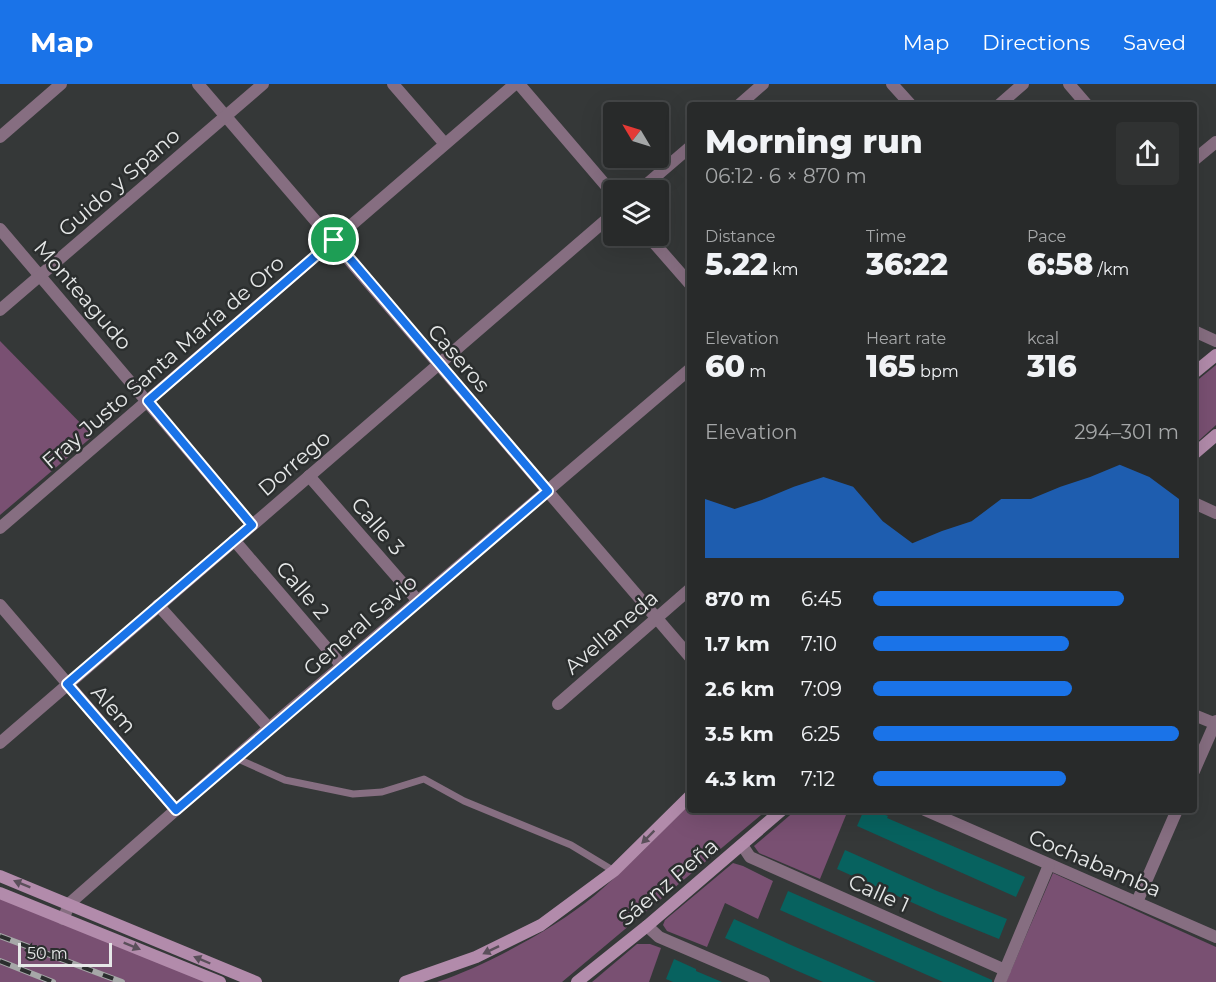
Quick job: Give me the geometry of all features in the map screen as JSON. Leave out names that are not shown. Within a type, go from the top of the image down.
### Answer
[{"type":"street","points":[[0,137],[61,84]]},
{"type":"street","name":"Caseros","points":[[198,84],[687,653]]},
{"type":"street","name":"Guido y Spano","points":[[0,310],[263,84]]},
{"type":"street","points":[[393,84],[445,144]]},
{"type":"street","name":"Fray Justo Santa María de Oro","points":[[0,528],[515,84]]},
{"type":"street","points":[[519,84],[603,182]]},
{"type":"street","points":[[742,102],[763,84]]},
{"type":"street","points":[[892,84],[907,102]]},
{"type":"street","points":[[1002,102],[1023,84]]},
{"type":"street","points":[[1069,84],[1085,102]]},
{"type":"street","points":[[1197,158],[1216,142]]},
{"type":"street","points":[[652,180],[687,150]]},
{"type":"street","name":"Dorrego","points":[[0,743],[603,222]]},
{"type":"street","name":"Monteagudo","points":[[0,229],[252,525]]},
{"type":"street","points":[[657,246],[687,281]]},
{"type":"street","points":[[1197,332],[1216,341]]},
{"type":"street","points":[[1197,371],[1216,355]]},
{"type":"street","name":"General Savio","points":[[63,919],[70,903],[269,728],[687,372]]},
{"type":"street","points":[[1197,451],[1216,435]]},
{"type":"street","name":"Calle 3","points":[[309,476],[418,601]]},
{"type":"street","points":[[1197,504],[1216,513]]},
{"type":"street","name":"Calle 2","points":[[234,540],[342,666]]},
{"type":"street","name":"Avellaneda","points":[[558,704],[687,592]]},
{"type":"street","name":"Alem","points":[[0,605],[176,810]]},
{"type":"street","points":[[158,605],[269,728]]},
{"type":"street","points":[[1197,716],[1216,722],[1197,764]]},
{"type":"street","points":[[405,982],[476,957],[541,925],[614,871],[687,799]]},
{"type":"street","name":"Sáenz Peña","points":[[577,982],[647,926],[779,813]]},
{"type":"street","name":"Cochabamba","points":[[932,813],[1216,937]]},
{"type":"street","points":[[1137,902],[1176,813]]},
{"type":"street","name":"Calle 1","points":[[742,845],[750,857],[1005,970]]},
{"type":"street","points":[[1000,982],[1049,865]]},
{"type":"street","points":[[0,876],[70,903],[238,979],[256,982]]},
{"type":"street","points":[[0,893],[220,982]]},
{"type":"street","points":[[647,926],[659,937],[764,982]]},
{"type":"lane","points":[[236,758],[285,780],[353,794],[382,792],[424,779],[464,801],[571,845],[614,871]]},
{"type":"shaded area","points":[[0,341],[93,436],[0,515]]},
{"type":"shaded area","points":[[1216,365],[1216,425],[1197,442],[1197,381]]},
{"type":"shaded area","points":[[687,807],[687,813],[763,813],[562,982],[437,982],[476,966],[539,933],[578,909]]},
{"type":"shaded area","points":[[792,813],[847,813],[820,879],[759,853],[754,846]]},
{"type":"shaded area","points":[[733,863],[773,881],[758,919],[725,903],[707,947],[667,931],[663,925],[665,920]]},
{"type":"shaded area","points":[[1053,873],[1216,947],[1216,982],[1006,982]]},
{"type":"shaded area","points":[[0,893],[220,982],[0,982]]},
{"type":"shaded area","points":[[637,944],[650,944],[661,948],[649,982],[592,982]]},
{"type":"building","points":[[863,813],[880,813],[888,816],[887,818],[1025,877],[1016,897],[857,826]]},
{"type":"building","points":[[845,850],[1007,919],[999,939],[837,869]]},
{"type":"building","points":[[788,891],[992,980],[992,982],[943,982],[780,910]]},
{"type":"building","points":[[734,919],[876,982],[823,982],[793,969],[725,938]]},
{"type":"building","points":[[674,959],[722,982],[673,982],[666,979]]},
{"type":"railway","points":[[0,936],[122,982]]},
{"type":"railway","points":[[0,961],[53,982]]},
{"type":"route","points":[[334,240],[548,491],[176,810],[67,684],[252,525],[148,401],[334,240]]}]
